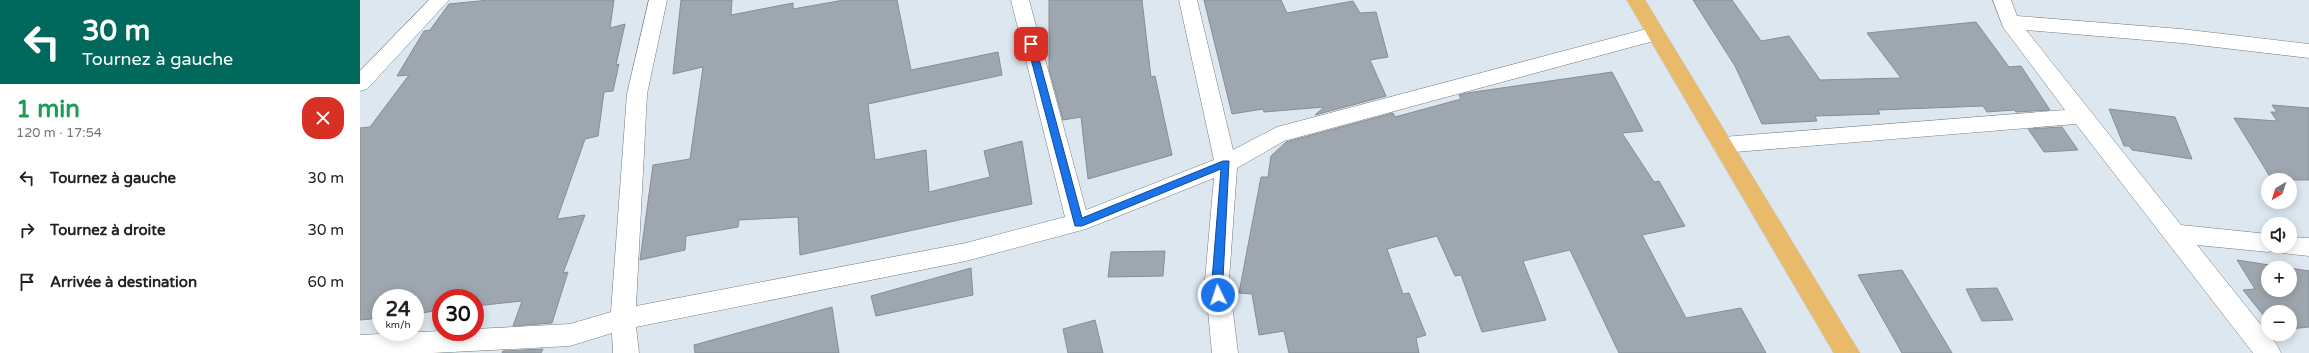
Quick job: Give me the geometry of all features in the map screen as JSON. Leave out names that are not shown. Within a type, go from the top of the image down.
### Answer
[{"type":"highway","points":[[1636,0],[1654,34],[1723,145],[1847,353]]},
{"type":"street","points":[[360,84],[440,0]]},
{"type":"street","points":[[626,353],[623,319],[637,100],[658,0]]},
{"type":"street","points":[[1020,0],[1078,223]]},
{"type":"street","points":[[1188,0],[1226,164],[1216,280],[1225,353]]},
{"type":"street","points":[[2002,0],[2010,22],[2081,116],[2268,353]]},
{"type":"street","points":[[2010,22],[2181,36],[2309,51]]},
{"type":"street","points":[[360,346],[570,335],[623,319],[966,252],[1078,223],[1226,164],[1277,136],[1654,34]]},
{"type":"street","points":[[1723,145],[2081,116]]},
{"type":"street","points":[[2174,234],[2261,242]]},
{"type":"street","points":[[2297,246],[2309,247]]},
{"type":"building","points":[[489,0],[614,0],[610,28],[625,24],[616,65],[619,64],[613,91],[604,92],[598,136],[585,139],[557,219],[585,215],[563,273],[568,272],[552,323],[513,326],[522,301],[484,305],[484,289],[432,289],[432,311],[424,313],[424,289],[372,289],[372,319],[360,320],[360,128],[370,127],[409,75],[397,76],[424,31],[430,30],[449,4]]},
{"type":"building","points":[[681,0],[732,0],[731,15],[793,3],[793,9],[844,0],[897,0],[911,70],[998,52],[1002,75],[868,104],[875,160],[926,150],[929,192],[990,177],[984,151],[1022,141],[1032,204],[800,255],[798,217],[739,220],[738,227],[686,236],[685,250],[640,260],[653,165],[690,159],[703,67],[673,74]]},
{"type":"building","points":[[1049,0],[1142,0],[1151,77],[1155,76],[1172,155],[1088,179],[1081,117],[1063,120],[1049,69]]},
{"type":"building","points":[[1204,0],[1281,0],[1287,13],[1353,1],[1360,13],[1376,12],[1388,57],[1370,60],[1386,96],[1315,115],[1324,107],[1264,112],[1263,109],[1232,114]]},
{"type":"building","points":[[1693,0],[1732,0],[1761,41],[1789,36],[1820,80],[1901,78],[1867,33],[1976,22],[2009,67],[2021,66],[2050,110],[1987,112],[1983,106],[1878,110],[1880,114],[1815,116],[1817,121],[1762,124],[1735,66]]},
{"type":"building","points":[[1612,72],[1643,131],[1622,133],[1654,182],[1659,181],[1685,226],[1642,235],[1686,318],[1741,308],[1766,353],[1619,353],[1570,250],[1523,261],[1546,320],[1482,332],[1461,275],[1455,276],[1437,236],[1387,249],[1403,294],[1409,293],[1426,335],[1416,338],[1419,353],[1289,353],[1284,331],[1259,335],[1252,294],[1239,293],[1261,177],[1268,177],[1271,156],[1286,142],[1393,113],[1395,117],[1461,99],[1459,95],[1467,93]]},
{"type":"building","points":[[2272,105],[2309,108],[2309,180],[2297,180],[2297,173],[2268,173],[2234,118],[2277,121],[2271,112],[2277,112]]},
{"type":"building","points":[[2109,109],[2175,117],[2192,159],[2132,150],[2129,146],[2124,146]]},
{"type":"building","points":[[2062,127],[2078,150],[2044,152],[2028,129]]},
{"type":"building","points":[[1165,251],[1163,276],[1108,277],[1111,252]]},
{"type":"building","points":[[2237,260],[2261,264],[2261,297],[2297,297],[2297,269],[2309,271],[2309,327],[2297,328],[2297,305],[2261,305],[2261,312],[2243,290],[2255,289]]},
{"type":"building","points":[[971,268],[973,295],[876,316],[871,296]]},
{"type":"building","points":[[1902,270],[1952,353],[1902,353],[1858,275]]},
{"type":"building","points":[[1997,288],[2013,320],[1982,321],[1966,289]]},
{"type":"building","points":[[832,307],[839,353],[695,353],[694,345]]},
{"type":"building","points":[[1095,320],[1103,353],[1068,353],[1063,329]]},
{"type":"building","points":[[543,349],[541,353],[502,353],[503,351]]},
{"type":"route","points":[[1031,44],[1078,223],[1226,164],[1216,280],[1218,295]]}]
